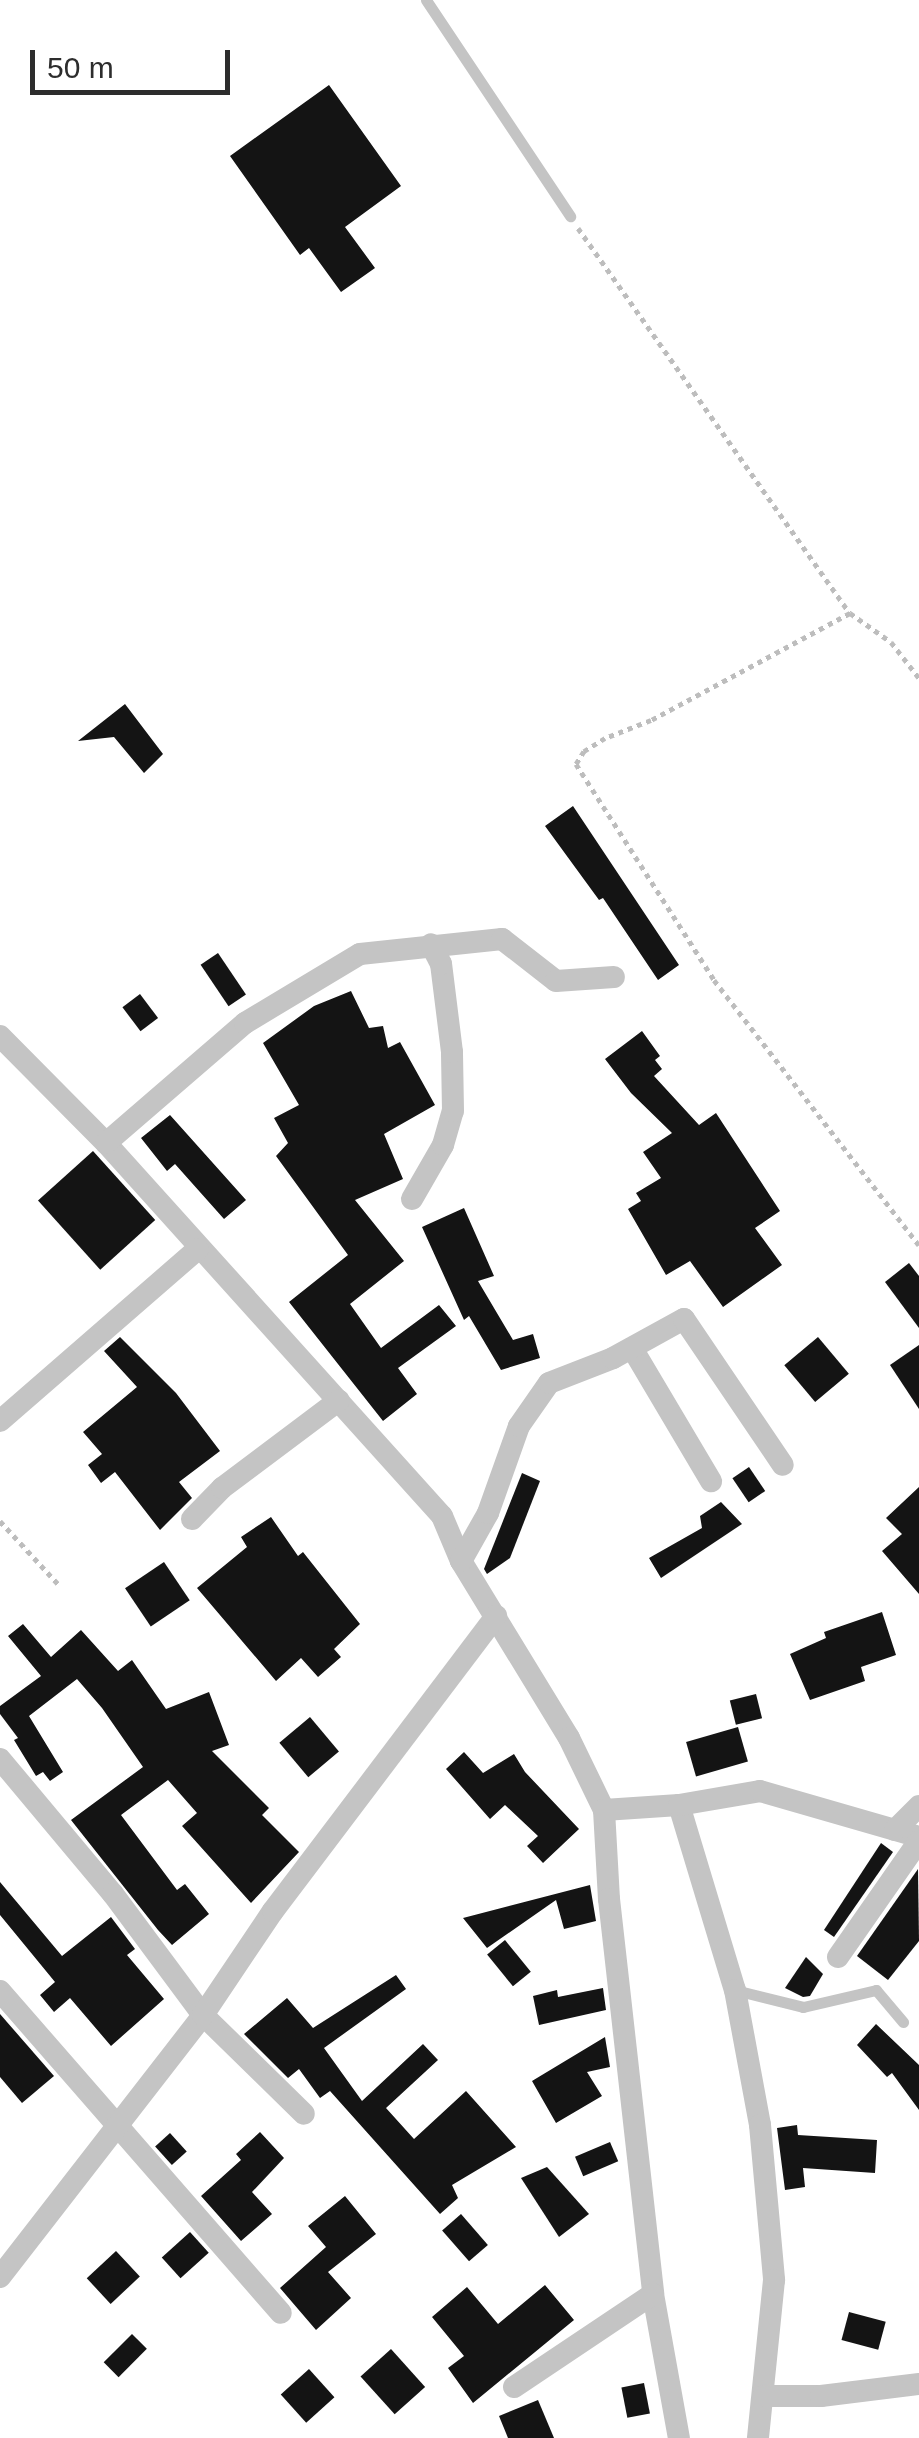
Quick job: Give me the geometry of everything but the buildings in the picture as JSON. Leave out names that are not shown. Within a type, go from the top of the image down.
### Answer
[{"type":"street","points":[[106,1143],[261,1014],[360,954],[502,939],[556,981],[614,977]]},
{"type":"street","points":[[412,1199],[444,1146],[453,1111],[452,1052],[441,964],[431,944]]},
{"type":"street","points":[[0,1036],[106,1143],[442,1516],[461,1561],[569,1738],[604,1810],[653,2294],[679,2438]]},
{"type":"street","points":[[0,1421],[198,1249]]},
{"type":"street","points":[[461,1561],[488,1513],[520,1426],[549,1383],[632,1348],[684,1319],[783,1464]]},
{"type":"street","points":[[632,1348],[710,1481]]},
{"type":"street","points":[[192,1519],[222,1488],[339,1400]]},
{"type":"street","points":[[0,2277],[203,2015],[273,1911],[496,1616]]},
{"type":"street","points":[[0,1759],[113,1894],[203,2015],[304,2114]]},
{"type":"street","points":[[604,1810],[760,1792],[919,1839],[838,1957]]},
{"type":"street","points":[[679,1804],[735,1990],[760,2125],[774,2280],[758,2438]]},
{"type":"street","points":[[896,1830],[919,1806]]},
{"type":"street","points":[[0,1990],[281,2313]]},
{"type":"street","points":[[514,2387],[653,2294]]},
{"type":"street","points":[[764,2396],[821,2396],[919,2384]]},
{"type":"lane","points":[[426,0],[570,216]]},
{"type":"lane","points":[[735,1990],[803,2006],[876,1990],[903,2022]]},
{"type":"path","points":[[570,216],[850,612],[891,642],[919,678]]},
{"type":"path","points":[[850,612],[652,720],[605,738],[584,751],[576,764],[714,980],[919,1244]]},
{"type":"path","points":[[0,1521],[59,1585]]}]
